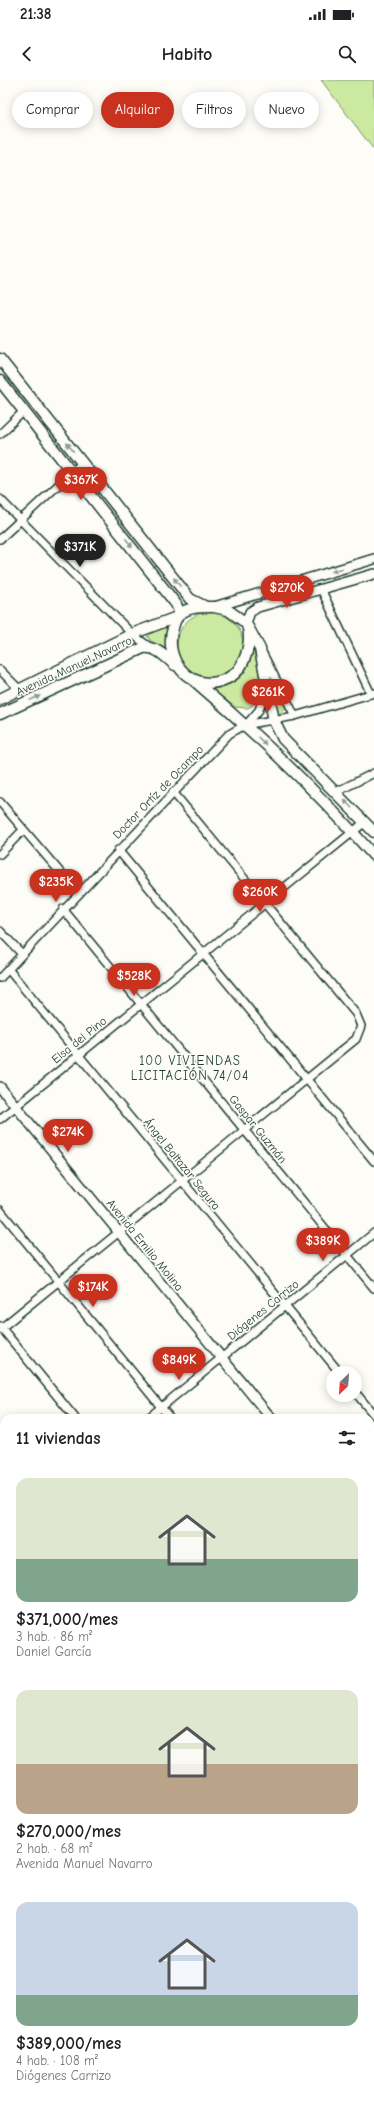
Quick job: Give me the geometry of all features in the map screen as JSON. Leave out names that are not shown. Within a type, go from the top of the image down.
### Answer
[{"type":"main road","points":[[0,359],[190,599],[210,607],[228,610],[247,625],[260,649],[274,721],[283,739],[374,832]]},
{"type":"main road","points":[[0,381],[176,604],[179,615],[171,633],[170,642],[173,658],[178,667],[245,725],[354,832],[374,856]]},
{"type":"main road","points":[[179,615],[194,608],[210,607]]},
{"type":"main road","name":"Avenida Manuel Navarro","points":[[0,699],[132,634],[179,615]]},
{"type":"main road","points":[[191,678],[207,683],[217,682],[227,679],[236,673],[246,656],[249,638],[247,625]]},
{"type":"main road","name":"Avenida Manuel Navarro","points":[[0,714],[138,650],[152,648],[157,650],[178,667]]},
{"type":"street","points":[[0,434],[24,411]]},
{"type":"street","points":[[0,540],[83,462]]},
{"type":"street","points":[[0,499],[132,634],[152,648]]},
{"type":"street","points":[[210,607],[374,559]]},
{"type":"street","points":[[247,625],[250,612],[258,607],[374,574]]},
{"type":"street","points":[[321,589],[372,693]]},
{"type":"street","points":[[260,649],[272,669],[295,716]]},
{"type":"street","points":[[0,670],[20,690]]},
{"type":"street","points":[[245,725],[259,710],[267,686]]},
{"type":"street","name":"Doctor Ortíz de Ocampo","points":[[0,978],[118,850],[229,734],[245,725],[274,721],[295,716],[372,693]]},
{"type":"street","points":[[336,792],[374,773]]},
{"type":"street","points":[[72,1414],[0,1327],[356,1039],[361,1026],[356,1014],[173,792]]},
{"type":"street","points":[[0,802],[78,893]]},
{"type":"street","name":"Elsa del Pino","points":[[0,1119],[365,822]]},
{"type":"street","points":[[0,854],[24,830]]},
{"type":"street","points":[[118,850],[374,1161]]},
{"type":"street","name":"Gaspar Guzmán","points":[[63,909],[142,1003],[374,1288]]},
{"type":"street","points":[[0,931],[22,954]]},
{"type":"street","name":"Ángel Baltazar Segura","points":[[8,969],[334,1366]]},
{"type":"street","name":"Avenida Emilio Molina","points":[[0,1087],[268,1414]]},
{"type":"street","points":[[0,1210],[167,1414]]},
{"type":"street","name":"Diógenes Carrizo","points":[[153,1414],[374,1233]]},
{"type":"street","points":[[362,1400],[373,1414]]},
{"type":"green space","points":[[321,80],[374,80],[374,150]]},
{"type":"green space","points":[[210,612],[223,615],[233,622],[240,632],[243,645],[240,658],[233,668],[223,675],[210,678],[197,675],[187,668],[180,658],[177,645],[180,632],[187,622],[197,615]]},
{"type":"green space","points":[[167,625],[167,650],[164,651],[148,638],[148,634]]},
{"type":"green space","points":[[253,649],[260,672],[261,689],[259,697],[255,703],[248,708],[235,707],[207,687],[225,684],[238,677],[246,666]]},
{"type":"green space","points":[[270,674],[286,707],[278,716]]},
{"type":"district","name":"100 VIVIENDAS LICITACIÓN 74/04","points":[[190,1068]]}]
